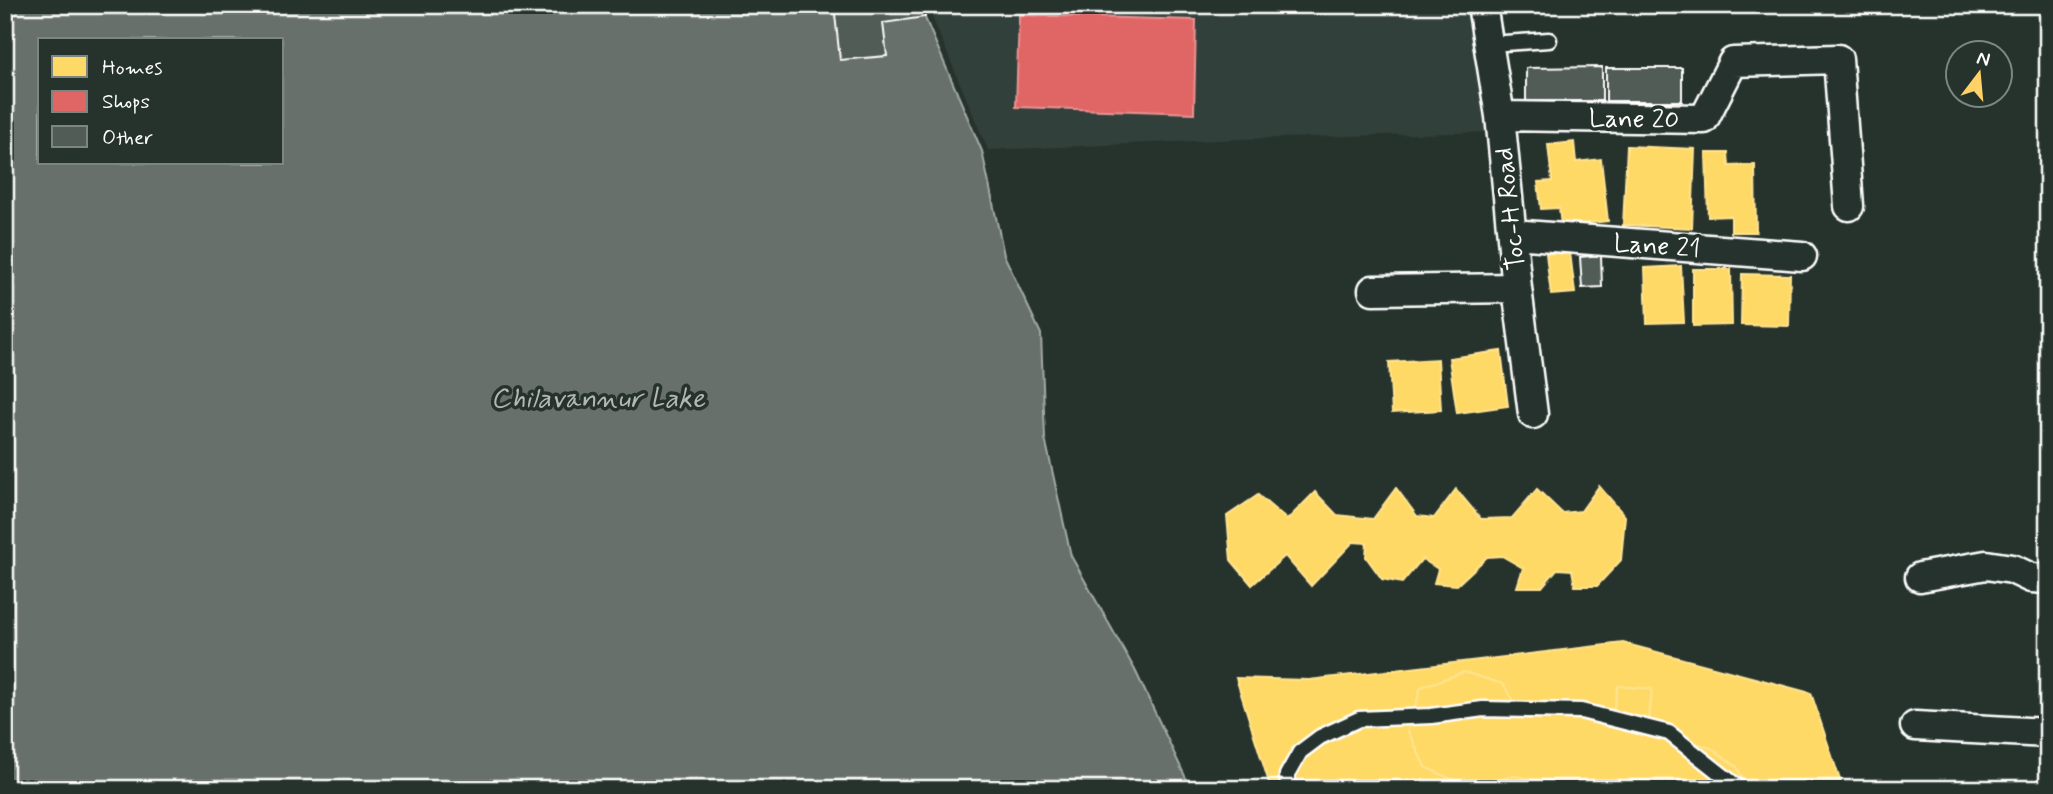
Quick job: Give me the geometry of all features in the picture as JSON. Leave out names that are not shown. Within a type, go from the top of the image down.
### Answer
[{"type":"street","name":"Toc-H Road","points":[[1482,5],[1500,116],[1533,414]]},
{"type":"street","name":"Lane 20","points":[[1500,116],[1704,119],[1733,62],[1838,59],[1849,206]]},
{"type":"street","name":"Lane 21","points":[[1512,234],[1802,256]]},
{"type":"street","points":[[1373,290],[1517,288]]},
{"type":"street","points":[[1920,577],[1986,565],[2012,569],[2031,578],[2048,579]]},
{"type":"street","points":[[1915,726],[2048,733]]},
{"type":"lane","points":[[1489,44],[1549,40]]},
{"type":"lane","points":[[1289,789],[1287,775],[1300,752],[1320,737],[1359,719],[1431,716],[1483,709],[1581,711],[1669,733],[1740,789]]},
{"type":"shaded area","points":[[927,5],[1468,5],[1487,132],[988,150]]},
{"type":"water","name":"Chilavannur Lake","points":[[5,5],[924,5],[925,18],[982,151],[1004,255],[1041,334],[1045,438],[1071,556],[1135,670],[1191,789],[5,789]]},
{"type":"building: Homes","points":[[1574,142],[1576,162],[1601,159],[1608,221],[1561,226],[1559,208],[1541,209],[1538,182],[1552,181],[1548,145]]},
{"type":"building: Homes","points":[[1627,146],[1695,149],[1692,228],[1623,225]]},
{"type":"building: Homes","points":[[1706,153],[1728,153],[1729,166],[1755,165],[1756,232],[1731,232],[1731,216],[1708,217]]},
{"type":"building: Homes","points":[[1570,252],[1575,293],[1551,295],[1546,254]]},
{"type":"building: Homes","points":[[1681,266],[1684,322],[1647,323],[1645,268]]},
{"type":"building: Homes","points":[[1693,269],[1731,269],[1732,325],[1693,326]]},
{"type":"building: Homes","points":[[1742,274],[1790,275],[1789,326],[1741,325]]},
{"type":"building: Homes","points":[[1501,351],[1508,406],[1457,413],[1449,358]]},
{"type":"building: Homes","points":[[1438,359],[1441,410],[1392,413],[1389,362]]},
{"type":"building: Homes","points":[[1599,486],[1625,516],[1621,560],[1597,586],[1575,586],[1572,570],[1557,569],[1542,587],[1517,587],[1523,568],[1502,556],[1487,557],[1457,585],[1434,583],[1438,569],[1422,559],[1402,583],[1382,579],[1366,557],[1367,543],[1353,542],[1311,586],[1285,556],[1252,585],[1231,560],[1227,516],[1258,495],[1287,520],[1315,492],[1337,515],[1373,519],[1396,488],[1417,516],[1434,518],[1456,489],[1481,519],[1512,518],[1537,489],[1562,513],[1581,511]]},
{"type":"building: Homes","points":[[1623,643],[1811,693],[1843,789],[1271,789],[1236,678],[1309,680]]},
{"type":"building: Homes","points":[[1464,672],[1503,684],[1519,708],[1611,722],[1618,686],[1652,689],[1648,732],[1670,734],[1713,749],[1737,767],[1748,789],[1592,789],[1515,776],[1466,786],[1425,767],[1408,731],[1421,687]]},
{"type":"building: Shops","points":[[1019,15],[1196,20],[1194,113],[1016,107]]},
{"type":"building: Other","points":[[834,5],[879,5],[879,9],[924,5],[925,17],[883,23],[887,56],[840,60]]},
{"type":"building: Other","points":[[1602,67],[1602,101],[1526,101],[1526,68]]},
{"type":"building: Other","points":[[1606,68],[1682,68],[1682,101],[1606,101]]},
{"type":"building: Other","points":[[1601,255],[1602,287],[1582,288],[1580,257]]}]
